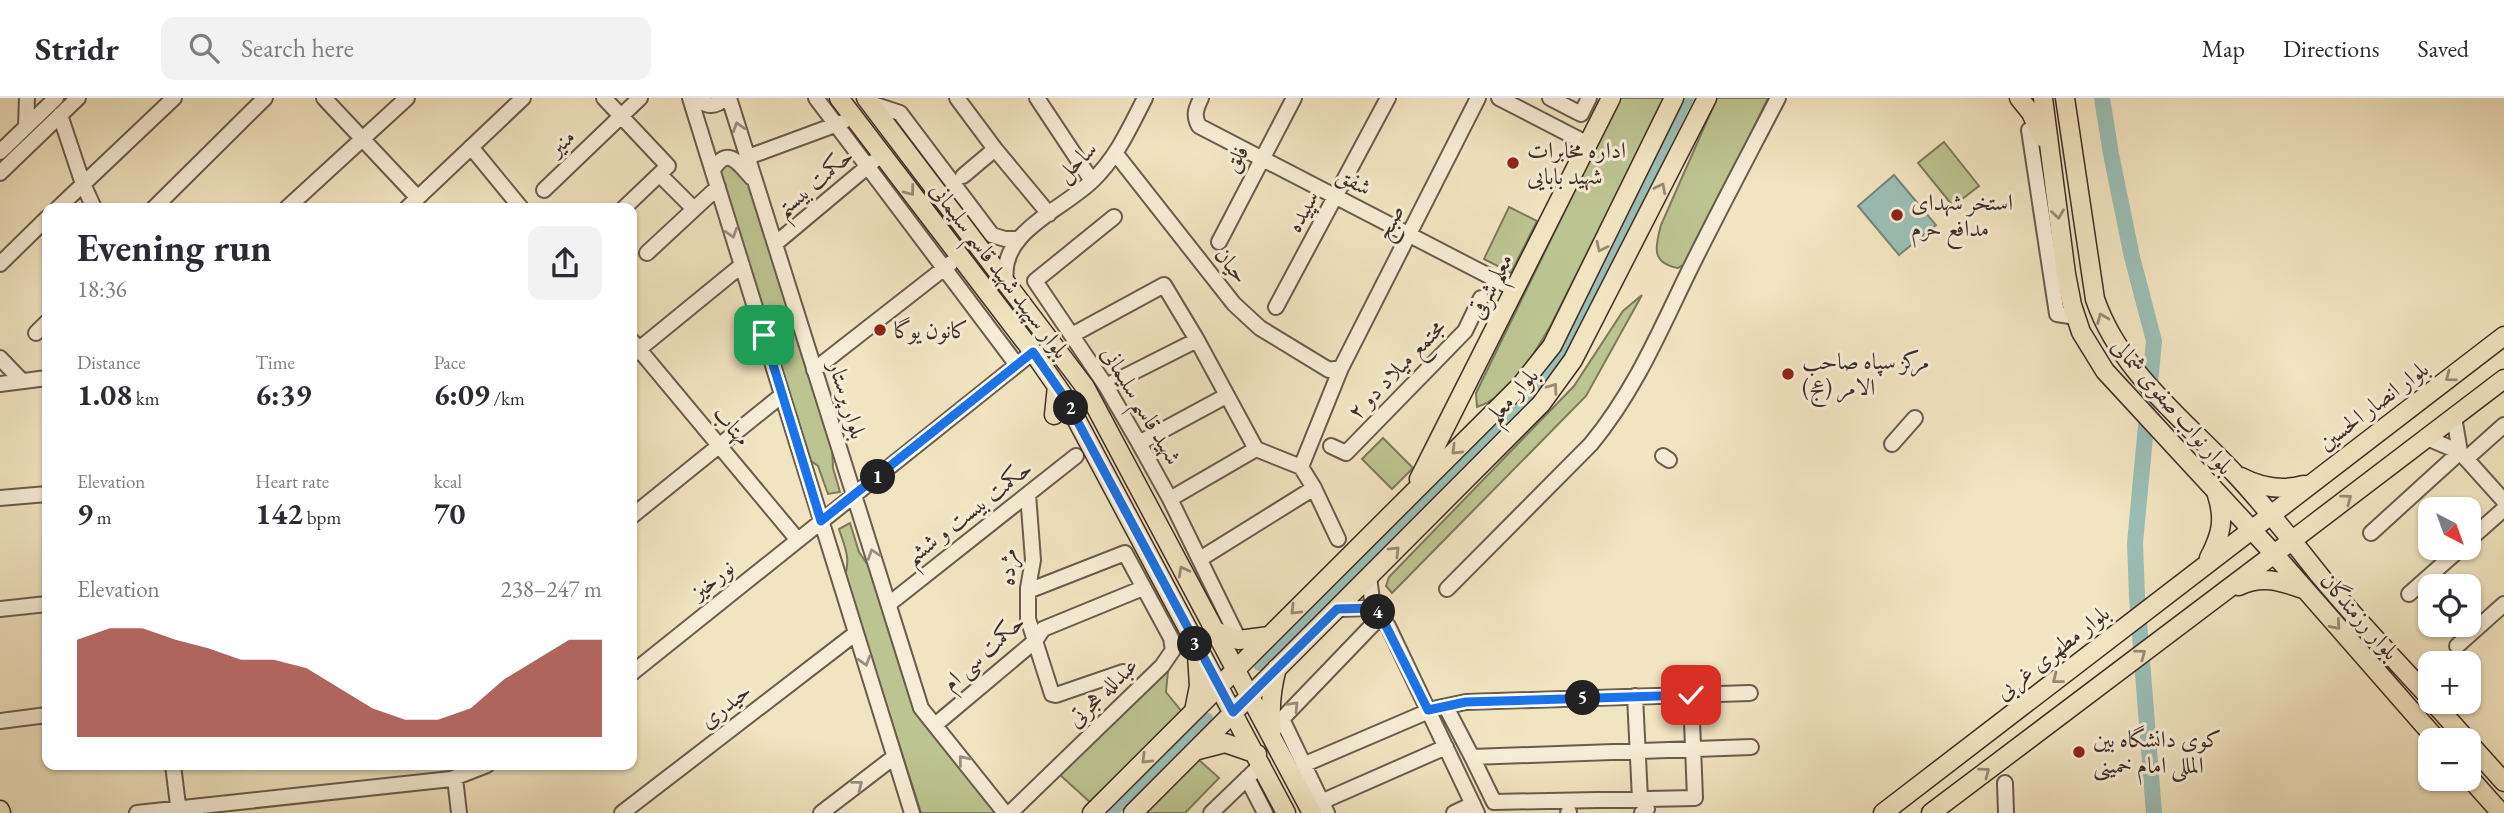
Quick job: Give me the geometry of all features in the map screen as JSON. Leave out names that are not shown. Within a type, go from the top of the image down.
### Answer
[{"type":"main road","name":"بلوار سپهبد شهید قاسم سلیمانی","points":[[839,98],[1057,386],[1286,813]]},
{"type":"main road","name":"معلم شرقی","points":[[1411,495],[1611,98]]},
{"type":"main road","name":"بلوار معلم","points":[[1194,711],[1235,670],[1245,647],[1269,636],[1521,385],[1552,346],[1674,98]]},
{"type":"main road","name":"بلوار معلم","points":[[1195,751],[1541,404],[1573,360],[1707,98]]},
{"type":"main road","points":[[2019,98],[2031,113],[2041,133],[2052,169]]},
{"type":"main road","name":"بلوار نواب صفوی شمالی","points":[[2043,98],[2066,274],[2076,317],[2092,353],[2105,372],[2275,555]]},
{"type":"main road","name":"بلوار نواب صفوی شمالی","points":[[2065,98],[2095,299],[2103,322],[2113,341],[2140,374],[2236,475],[2293,540]]},
{"type":"main road","points":[[2068,120],[2073,98]]},
{"type":"main road","name":"بلوار سپهبد شهید قاسم سلیمانی","points":[[868,100],[1085,387],[1274,743],[1316,803]]},
{"type":"main road","name":"بلوار انصار الحسین","points":[[2250,530],[2504,336]]},
{"type":"main road","points":[[1931,813],[2504,379]]},
{"type":"main road","points":[[1054,415],[1057,386]]},
{"type":"main road","points":[[1465,390],[1468,406],[1474,412],[1482,416],[1494,412]]},
{"type":"main road","points":[[2236,475],[2258,486],[2291,489],[2320,477]]},
{"type":"main road","points":[[2205,566],[2220,537],[2223,521],[2216,492]]},
{"type":"main road","name":"بلوار مطهری غربی","points":[[1883,813],[2250,530]]},
{"type":"main road","name":"بلوار رزمندگان","points":[[2293,540],[2322,578],[2418,685]]},
{"type":"main road","name":"بلوار رزمندگان","points":[[2275,555],[2426,728]]},
{"type":"main road","points":[[2220,594],[2245,583],[2265,579],[2306,591]]},
{"type":"main road","points":[[1215,631],[1245,647],[1253,672],[1259,677],[1272,673],[1270,713],[1274,743]]},
{"type":"main road","points":[[1194,711],[1199,686],[1197,647]]},
{"type":"main road","points":[[1092,813],[1194,711],[1200,708],[1211,712],[1216,721],[1216,730]]},
{"type":"main road","name":"بلوار رزمندگان","points":[[2444,714],[2456,728]]},
{"type":"main road","points":[[1133,813],[1195,751],[1225,743],[1259,759]]},
{"type":"main road","name":"بلوار رزمندگان","points":[[2481,756],[2504,782]]},
{"type":"main road","points":[[2481,790],[2501,813]]},
{"type":"street","points":[[29,98],[37,106],[53,101]]},
{"type":"street","points":[[26,127],[29,98]]},
{"type":"street","points":[[0,173],[78,98]]},
{"type":"street","points":[[63,203],[174,98]]},
{"type":"street","points":[[159,203],[265,98]]},
{"type":"street","points":[[324,98],[362,139],[413,203],[523,98]]},
{"type":"street","points":[[292,203],[407,98]]},
{"type":"street","points":[[604,98],[622,116],[694,209]]},
{"type":"street","name":"منیر","points":[[544,190],[640,98]]},
{"type":"street","points":[[690,98],[912,813]]},
{"type":"street","points":[[698,98],[702,103],[711,106],[727,98]]},
{"type":"street","name":"بلوار پرستار","points":[[727,98],[748,157],[921,708],[1008,813]]},
{"type":"street","points":[[816,98],[1017,365]]},
{"type":"street","points":[[957,98],[1049,214]]},
{"type":"street","points":[[1037,98],[1092,181]]},
{"type":"street","name":"ساحل","points":[[1017,239],[1092,181],[1116,153],[1144,98]]},
{"type":"street","name":"شفق","points":[[1201,98],[1195,111],[1199,126],[1516,290]]},
{"type":"street","name":"فلق","points":[[1219,242],[1294,98]]},
{"type":"street","name":"سپیده","points":[[1276,307],[1388,98]]},
{"type":"street","name":"صبح","points":[[1301,467],[1341,368],[1478,98]]},
{"type":"street","points":[[1499,98],[1588,144]]},
{"type":"street","points":[[1550,98],[1581,114],[1589,98]]},
{"type":"street","points":[[1447,589],[1591,444],[1612,418],[1637,380],[1717,215],[1778,98]]},
{"type":"street","points":[[868,100],[900,113],[992,235],[1017,239],[1006,262],[1006,281]]},
{"type":"street","points":[[0,152],[53,101]]},
{"type":"street","points":[[60,116],[92,203]]},
{"type":"street","points":[[748,157],[854,118]]},
{"type":"street","points":[[2029,130],[2057,314],[2076,317]]},
{"type":"street","points":[[44,131],[66,136]]},
{"type":"street","points":[[471,148],[518,203]]},
{"type":"street","points":[[963,176],[995,149]]},
{"type":"street","name":"حیان","points":[[1116,153],[1234,304],[1260,328],[1329,370],[1341,368]]},
{"type":"street","name":"حکمت بیستم","points":[[775,244],[882,155]]},
{"type":"street","points":[[713,170],[720,160],[733,158],[755,182]]},
{"type":"street","points":[[629,203],[664,171]]},
{"type":"street","points":[[648,253],[718,187]]},
{"type":"street","name":"شهید قاسم سلیمانی","points":[[1114,217],[1035,281],[1106,386],[1139,443],[1245,647]]},
{"type":"street","points":[[0,264],[42,223]]},
{"type":"street","points":[[814,370],[960,256]]},
{"type":"street","points":[[637,346],[742,265]]},
{"type":"street","points":[[1072,335],[1164,285],[1256,449],[1301,467],[1338,539]]},
{"type":"street","points":[[1027,308],[1043,295]]},
{"type":"street","name":"مجتمع میلاد دو ۲","points":[[1331,446],[1346,453],[1465,331],[1481,298]]},
{"type":"street","points":[[36,333],[42,327]]},
{"type":"street","points":[[1465,331],[1487,347]]},
{"type":"street","points":[[1106,386],[1197,340]]},
{"type":"street","name":"مهتاب","points":[[637,351],[797,539]]},
{"type":"street","name":"نورخیز","points":[[637,669],[1033,352]]},
{"type":"street","points":[[0,358],[22,381]]},
{"type":"street","points":[[0,384],[42,379]]},
{"type":"street","points":[[637,512],[782,395]]},
{"type":"street","points":[[1139,443],[1226,396]]},
{"type":"street","points":[[2454,417],[2463,455]]},
{"type":"street","points":[[1892,444],[1915,418]]},
{"type":"street","points":[[2371,533],[2463,455],[2504,425]]},
{"type":"street","points":[[2427,438],[2463,455],[2504,501]]},
{"type":"street","points":[[1170,499],[1256,449]]},
{"type":"street","name":"حکمت بیست و ششم","points":[[889,604],[1076,456]]},
{"type":"street","points":[[1200,559],[1314,488]]},
{"type":"street","points":[[0,498],[42,494]]},
{"type":"street","name":"مژده","points":[[1028,494],[1033,560],[1028,591],[1028,620],[1052,694],[1056,695],[1124,672]]},
{"type":"street","points":[[2482,528],[2504,509]]},
{"type":"street","name":"عبدلله هجرتی","points":[[1008,813],[1169,658],[1173,650],[1171,638],[1125,553],[1028,591]]},
{"type":"street","points":[[2409,594],[2447,560]]},
{"type":"street","points":[[1369,577],[1377,612],[1475,808],[1454,813]]},
{"type":"street","name":"حکمت سی ام","points":[[934,725],[1035,641],[1044,629],[1143,588]]},
{"type":"street","points":[[2457,646],[2504,604]]},
{"type":"street","points":[[0,609],[42,605]]},
{"type":"street","points":[[1337,609],[1377,612]]},
{"type":"street","points":[[1377,612],[1282,719],[1303,765],[1316,803],[1446,747]]},
{"type":"street","name":"حیدری","points":[[622,813],[856,633]]},
{"type":"street","points":[[1303,765],[1428,711],[1466,702],[1750,693]]},
{"type":"street","points":[[1446,707],[1494,802],[1643,807],[1695,798],[1691,695]]},
{"type":"street","points":[[1635,696],[1643,807]]},
{"type":"street","points":[[0,720],[42,716]]},
{"type":"street","points":[[1472,757],[1751,747]]},
{"type":"street","points":[[821,813],[894,757]]},
{"type":"street","points":[[1211,813],[1247,778],[1259,759]]},
{"type":"street","points":[[174,770],[179,811]]},
{"type":"street","points":[[447,770],[453,778],[459,813]]},
{"type":"street","points":[[137,813],[179,811],[453,778],[474,770]]},
{"type":"street","points":[[1247,778],[1265,813]]},
{"type":"street","points":[[2005,783],[2006,813]]},
{"type":"green space","points":[[1620,98],[1665,98],[1537,349],[1520,373],[1500,394],[1477,407],[1476,393]]},
{"type":"green space","points":[[1717,98],[1768,98],[1689,261],[1678,268],[1669,266],[1657,253],[1661,225]]},
{"type":"green space","points":[[1944,142],[1979,186],[1953,206],[1918,163]]},
{"type":"green space","points":[[724,163],[736,166],[748,180],[832,446],[833,468],[840,492],[828,494],[818,466],[808,459],[720,175]]},
{"type":"green space","points":[[1509,207],[1537,221],[1511,273],[1484,259]]},
{"type":"green space","points":[[1642,295],[1586,396],[1392,593],[1386,586],[1389,577],[1574,386],[1623,311]]},
{"type":"green space","points":[[1383,438],[1413,468],[1392,489],[1362,459]]},
{"type":"green space","points":[[850,523],[859,552],[870,568],[916,709],[998,813],[921,813],[845,575],[847,557],[839,529]]},
{"type":"green space","points":[[1168,671],[1166,692],[1182,712],[1091,803],[1059,774]]},
{"type":"green space","points":[[1198,759],[1219,778],[1185,813],[1144,813]]},
{"type":"water","name":"استخر شهدای مدافع حرم","points":[[1894,175],[1936,225],[1899,255],[1858,206]]},
{"type":"waterway","points":[[1259,666],[1532,395],[1563,353],[1689,98]]},
{"type":"waterway","points":[[2102,98],[2132,257],[2154,341],[2135,543],[2154,813]]},
{"type":"waterway","points":[[1113,813],[1208,718]]},
{"type":"place","name":"اداره مخابرات شهید بابایی","points":[[1513,163]]},
{"type":"place","name":"استخر شهدای مدافع حرم","points":[[1897,215]]},
{"type":"place","name":"کانون یوگا","points":[[880,330]]},
{"type":"place","name":"مرکز سپاه صاحب الامر (عج)","points":[[1788,374]]},
{"type":"place","name":"کوی دانشگاه بین المللی امام خمینی","points":[[2079,752]]},
{"type":"route","points":[[764,335],[821,521],[1033,352],[1065,398],[1233,712],[1337,609],[1373,608],[1381,616],[1428,710],[1466,702],[1691,695]]}]
